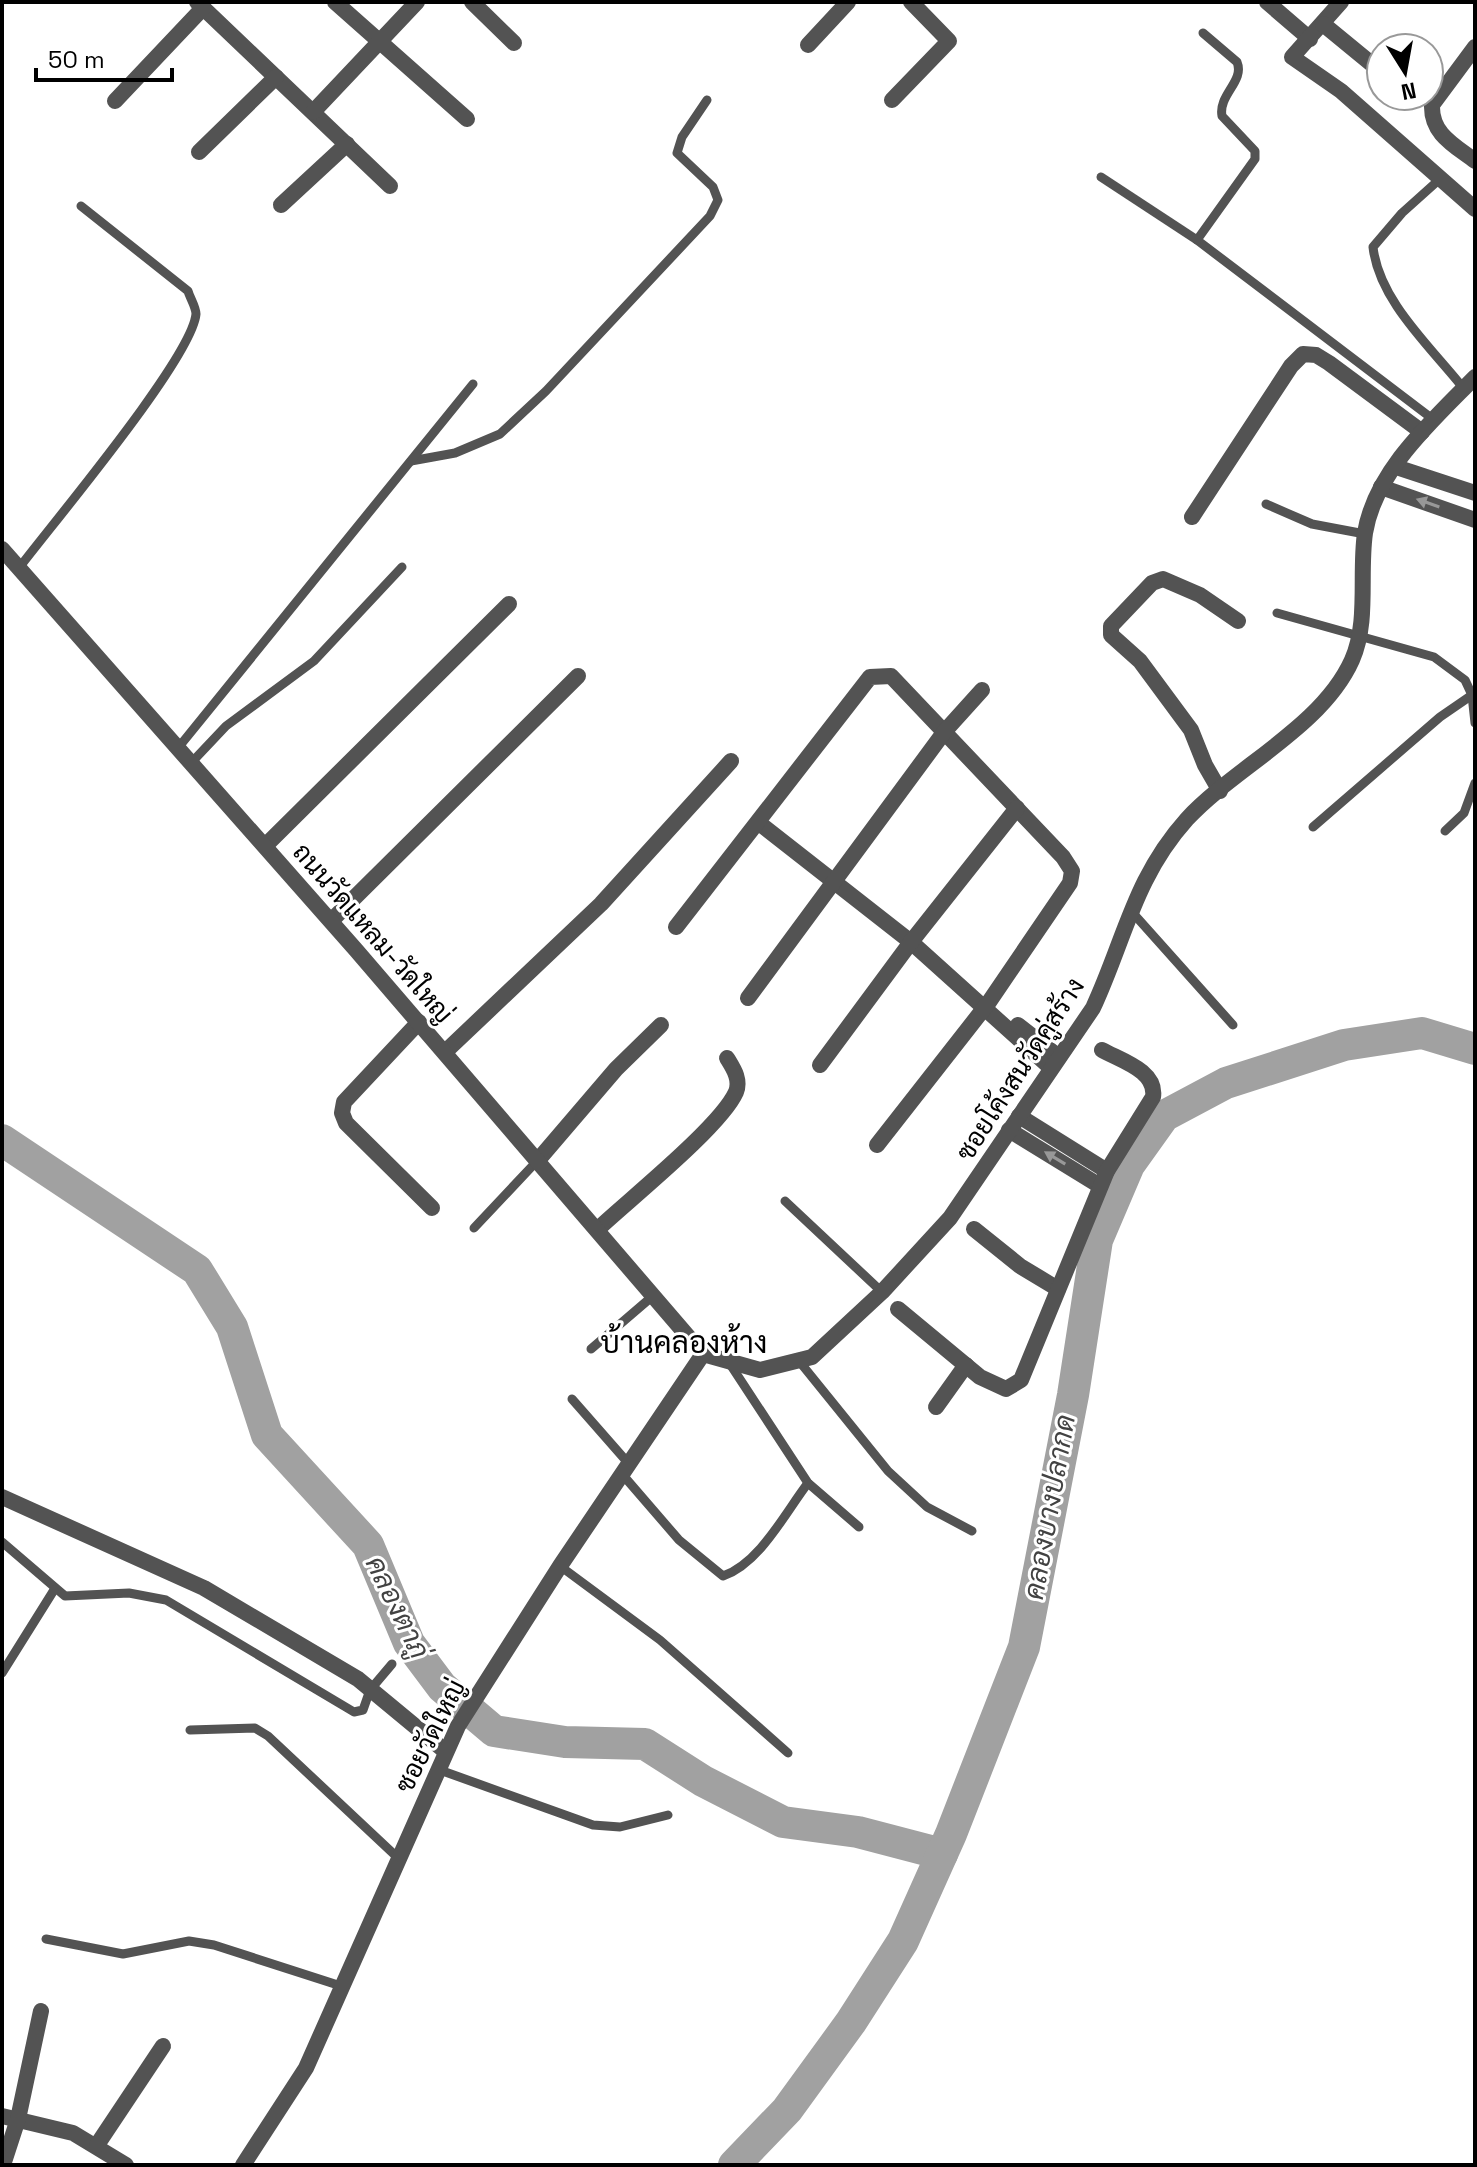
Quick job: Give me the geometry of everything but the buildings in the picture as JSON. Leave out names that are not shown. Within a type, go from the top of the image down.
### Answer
[{"type":"street","points":[[335,2],[467,119]]},
{"type":"street","points":[[313,112],[417,2]]},
{"type":"street","points":[[472,2],[514,43]]},
{"type":"street","points":[[808,45],[848,2]]},
{"type":"street","points":[[892,100],[949,41],[911,2]]},
{"type":"street","points":[[1267,2],[1310,39]]},
{"type":"street","points":[[1341,2],[1292,57],[1341,91],[1475,209]]},
{"type":"street","points":[[115,101],[200,5],[390,186]]},
{"type":"street","points":[[1323,24],[1365,58]]},
{"type":"street","points":[[1475,47],[1437,96],[1431,117],[1440,134],[1475,161]]},
{"type":"street","points":[[199,152],[276,77]]},
{"type":"street","points":[[281,205],[347,144]]},
{"type":"street","points":[[1192,517],[1291,366],[1303,354],[1316,355],[1428,426]]},
{"type":"street","name":"ซอยโค้งสนวัดคู่สร้าง","points":[[703,1354],[760,1370],[812,1357],[882,1292],[950,1218],[1093,1008],[1110,970],[1129,909],[1150,869],[1178,831],[1220,791],[1289,735],[1337,685],[1352,660],[1359,637],[1365,534],[1375,496],[1428,426],[1469,383]]},
{"type":"street","points":[[1396,467],[1475,493]]},
{"type":"street","points":[[1381,487],[1475,520]]},
{"type":"street","name":"ถนนวัดแหลม-วัดใหญ่","points":[[2,549],[539,1159],[703,1354]]},
{"type":"street","points":[[1220,791],[1191,730],[1140,661],[1111,635],[1111,626],[1152,583],[1163,579],[1200,595],[1238,621]]},
{"type":"street","points":[[265,846],[509,604]]},
{"type":"street","points":[[331,921],[578,676]]},
{"type":"street","points":[[676,927],[870,677],[891,676],[1063,857],[1072,871],[1070,883],[877,1145]]},
{"type":"street","points":[[748,998],[945,731],[982,690]]},
{"type":"street","points":[[445,1052],[601,904],[731,761]]},
{"type":"street","points":[[820,1065],[911,942],[1017,808]]},
{"type":"street","points":[[759,823],[911,942],[1055,1062]]},
{"type":"street","points":[[419,1022],[344,1102],[342,1113],[346,1123],[432,1208]]},
{"type":"street","points":[[539,1159],[616,1069],[661,1025]]},
{"type":"street","points":[[898,1309],[966,1365],[1006,1389],[1021,1380],[1104,1178],[1153,1097],[1155,1086],[1149,1077],[1102,1050]]},
{"type":"street","points":[[599,1228],[717,1117],[736,1091],[738,1076],[727,1058]]},
{"type":"street","points":[[1019,1116],[1104,1178]]},
{"type":"street","points":[[1009,1130],[1104,1178]]},
{"type":"street","points":[[974,1229],[1020,1266],[1058,1289]]},
{"type":"street","name":"ซอยวัดใหญ่","points":[[243,2165],[306,2068],[397,1857],[458,1726],[560,1566],[703,1354]]},
{"type":"street","points":[[936,1407],[966,1365]]},
{"type":"street","points":[[2,1497],[204,1588],[370,1690],[445,1751]]},
{"type":"street","points":[[3,2165],[10,2118],[41,2011]]},
{"type":"street","points":[[97,2145],[163,2046]]},
{"type":"street","points":[[10,2118],[73,2133],[126,2165]]},
{"type":"lane","points":[[1197,240],[1255,159],[1252,143],[1227,122],[1221,109],[1239,74],[1237,62],[1203,33]]},
{"type":"lane","points":[[411,461],[455,453],[500,434],[546,391],[710,216],[718,200],[713,187],[677,153],[682,137],[707,100]]},
{"type":"lane","points":[[1101,177],[1197,240],[1428,426]]},
{"type":"lane","points":[[1442,178],[1402,213],[1373,247],[1376,268],[1387,290],[1469,383]]},
{"type":"lane","points":[[19,568],[157,387],[189,338],[196,312],[188,291],[81,206]]},
{"type":"lane","points":[[178,748],[473,384]]},
{"type":"lane","points":[[1266,504],[1312,524],[1365,534]]},
{"type":"lane","points":[[191,763],[226,726],[314,661],[402,567]]},
{"type":"lane","points":[[1277,613],[1359,637],[1416,649],[1434,657],[1465,680],[1472,695],[1475,723]]},
{"type":"lane","points":[[1313,827],[1440,717],[1472,695]]},
{"type":"lane","points":[[1445,831],[1470,814],[1475,783]]},
{"type":"lane","points":[[1129,909],[1233,1025]]},
{"type":"lane","points":[[474,1228],[539,1159]]},
{"type":"lane","points":[[785,1201],[882,1292]]},
{"type":"lane","points":[[591,1349],[654,1295]]},
{"type":"lane","points":[[799,1361],[888,1471],[927,1507],[972,1531]]},
{"type":"lane","points":[[730,1364],[808,1483],[859,1527]]},
{"type":"lane","points":[[572,1399],[679,1540],[723,1576],[734,1572],[761,1547],[808,1483]]},
{"type":"lane","points":[[2,1542],[54,1590],[65,1596],[137,1593],[166,1600],[354,1712],[363,1710],[370,1690],[392,1664]]},
{"type":"lane","points":[[560,1566],[660,1640],[788,1753]]},
{"type":"lane","points":[[2,1673],[54,1590]]},
{"type":"lane","points":[[190,1730],[255,1728],[268,1736],[397,1857]]},
{"type":"lane","points":[[437,1769],[593,1825],[620,1827],[668,1815]]},
{"type":"lane","points":[[46,1939],[123,1954],[189,1941],[214,1945],[341,1986]]},
{"type":"waterway","name":"คลองบางปลากด","points":[[734,2165],[787,2110],[851,2022],[903,1941],[951,1834],[1024,1647],[1073,1395],[1097,1240],[1129,1165],[1164,1116],[1226,1083],[1344,1045],[1422,1033],[1475,1049]]},
{"type":"waterway","name":"คลองตาภู่","points":[[2,1140],[197,1270],[232,1327],[267,1435],[368,1545],[409,1643],[442,1687],[494,1731],[565,1742],[645,1744],[703,1781],[783,1822],[858,1832],[942,1854]]},
{"type":"district","name":"บ้านคลองห้าง","points":[[684,1343]]}]
